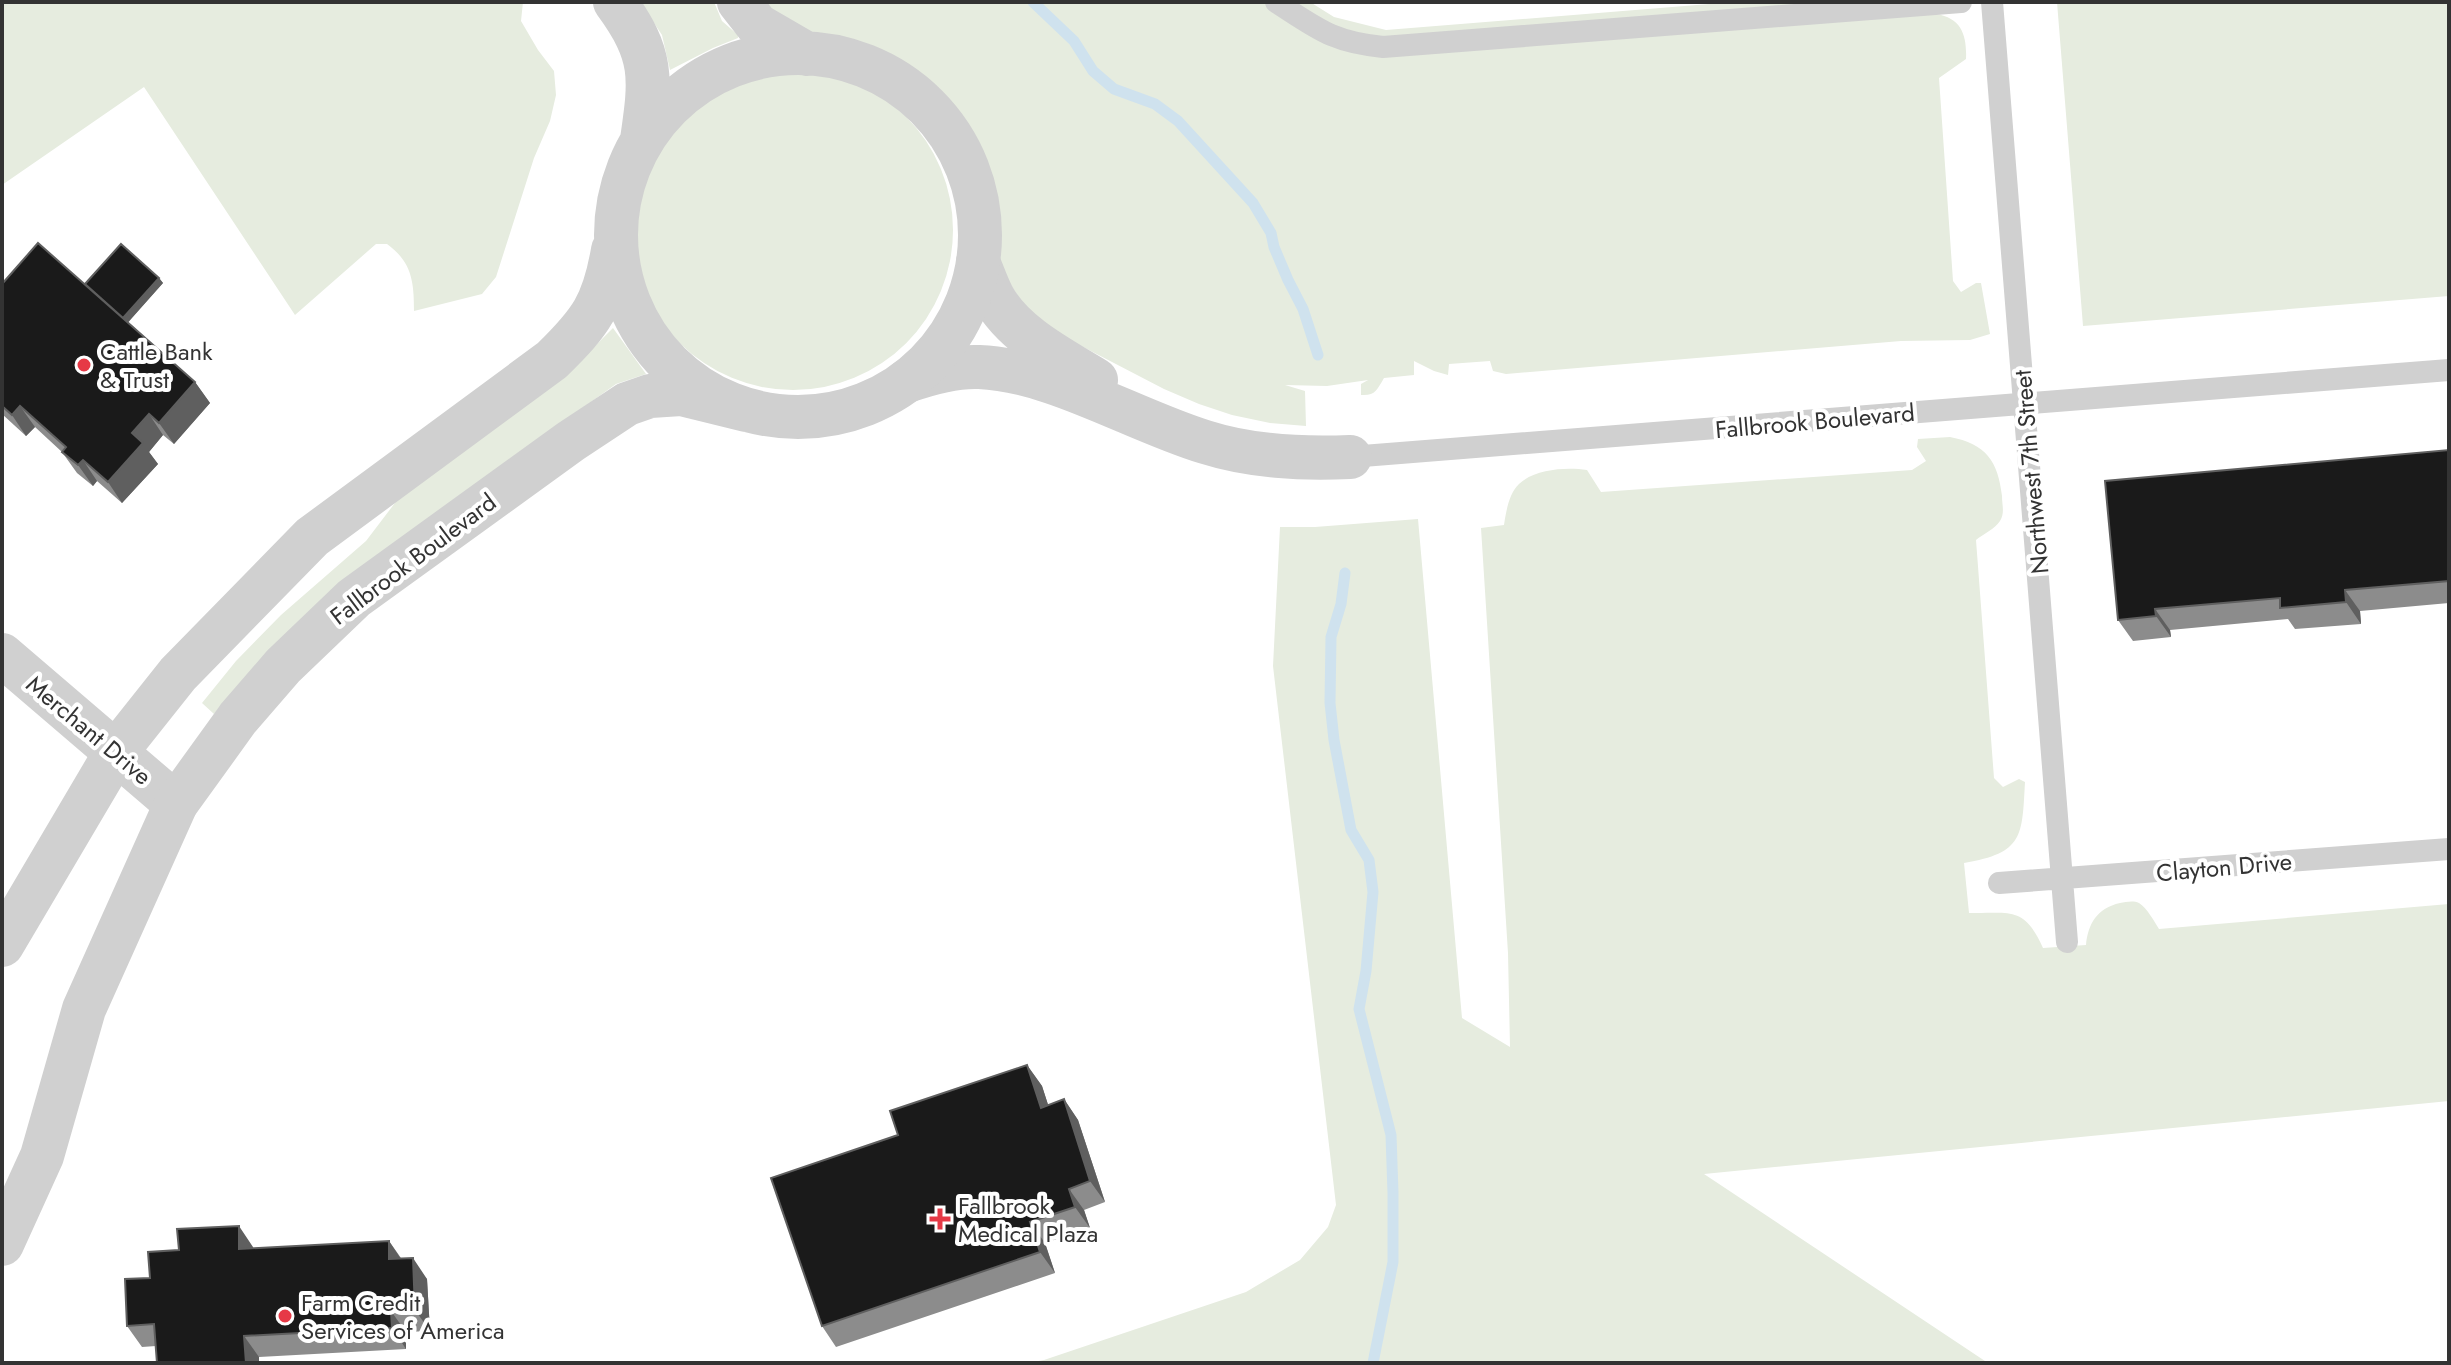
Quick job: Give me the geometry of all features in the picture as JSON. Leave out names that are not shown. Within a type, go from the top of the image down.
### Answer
[{"type":"street","points":[[615,2],[633,27],[646,56],[649,90],[642,140]]},
{"type":"street","points":[[739,2],[757,25],[807,54]]},
{"type":"street","points":[[2,945],[116,752],[178,674],[312,537],[552,360],[580,333],[596,310],[608,284],[621,194],[627,172],[642,140],[662,114],[685,92],[712,74],[774,55],[807,54],[840,59],[872,70],[902,86],[927,107],[942,125],[965,163],[976,195],[980,228],[978,262],[969,296],[954,328],[933,357],[907,381],[868,403],[813,416],[779,416],[746,410],[716,398],[687,380],[663,359],[643,332],[628,303],[619,272],[615,240]]},
{"type":"street","name":"Fallbrook Boulevard","points":[[978,262],[993,297],[1007,317],[1028,336],[1183,435]]},
{"type":"street","name":"Fallbrook Boulevard","points":[[907,381],[953,368],[1007,369],[1042,379],[1183,435],[1224,447],[1317,459],[1350,457]]},
{"type":"street","name":"Fallbrook Boulevard","points":[[2,1244],[42,1156],[84,1009],[176,804],[238,718],[283,666],[354,598],[627,404],[650,396],[681,394],[746,410]]},
{"type":"street","name":"Merchant Drive","points":[[2,655],[176,804]]},
{"type":"lane","points":[[1276,2],[1330,37],[1353,44],[1383,47],[1961,2]]},
{"type":"lane","name":"Northwest 7th Street","points":[[1992,2],[2067,942]]},
{"type":"lane","name":"Fallbrook Boulevard","points":[[1350,457],[2449,370]]},
{"type":"lane","name":"Clayton Drive","points":[[1999,883],[2449,849]]},
{"type":"shaded area","points":[[2,2],[523,2],[521,21],[554,71],[556,95],[550,121],[534,158],[496,277],[482,294],[414,311],[407,265],[387,244],[376,244],[295,315],[144,87],[2,185]]},
{"type":"shaded area","points":[[640,2],[714,2],[722,21],[738,38],[670,70],[662,35]]},
{"type":"shaded area","points":[[760,2],[1310,2],[1334,17],[1386,30],[1734,2],[1935,2],[1936,14],[1952,19],[1961,29],[1966,51],[1966,59],[1939,78],[1953,281],[1961,292],[1981,283],[1990,334],[1970,340],[1901,341],[1506,374],[1493,371],[1490,361],[1449,364],[1448,375],[1414,361],[1414,375],[1384,378],[1370,394],[1361,395],[1361,384],[1368,380],[1327,386],[1285,385],[1305,391],[1306,426],[1232,415],[1164,389],[1035,322],[992,256],[990,201],[983,166],[965,130],[946,104],[922,78],[897,61],[864,44],[805,31]]},
{"type":"shaded area","points":[[2057,2],[2449,2],[2449,296],[2083,326]]},
{"type":"shaded area","points":[[793,70],[839,77],[854,83],[882,97],[906,117],[926,141],[940,169],[946,184],[953,230],[946,276],[940,291],[926,319],[906,343],[882,363],[854,377],[839,383],[793,390],[747,383],[732,377],[704,363],[680,343],[660,319],[646,291],[640,276],[633,230],[640,184],[646,169],[660,141],[680,117],[704,97],[732,83],[747,77]]},
{"type":"shaded area","points":[[613,328],[646,374],[616,384],[407,534],[250,672],[214,714],[202,703],[236,661],[281,615],[366,541],[401,495],[583,358]]},
{"type":"shaded area","points":[[1950,437],[1973,444],[1988,456],[2000,484],[2002,518],[1976,540],[1994,778],[2003,787],[2019,779],[2025,782],[2023,816],[2016,839],[1998,854],[1964,863],[1969,913],[2005,913],[2022,918],[2043,948],[2086,945],[2089,930],[2100,913],[2112,905],[2130,902],[2142,905],[2159,929],[2449,904],[2449,1101],[1704,1174],[1988,1363],[1027,1363],[1246,1292],[1300,1260],[1328,1227],[1336,1205],[1273,666],[1280,527],[1418,519],[1462,1018],[1510,1047],[1508,953],[1481,528],[1504,525],[1508,503],[1519,484],[1533,475],[1551,470],[1587,470],[1601,492],[1912,470],[1926,461],[1917,447],[1918,439]]},
{"type":"building","name":"Cattle Bank & Trust","points":[[38,243],[195,382],[159,423],[149,414],[132,433],[143,443],[108,482],[83,460],[78,465],[62,452],[66,447],[20,406],[12,415],[2,406],[2,284]]},
{"type":"building","points":[[121,244],[159,278],[123,318],[85,284]]},
{"type":"building","points":[[2449,450],[2449,581],[2345,590],[2346,602],[2280,608],[2280,598],[2155,609],[2156,616],[2118,620],[2105,481]]},
{"type":"building","name":"Fallbrook Medical Plaza","points":[[1027,1065],[1041,1108],[1064,1099],[1090,1181],[1069,1189],[1075,1207],[1030,1222],[1040,1252],[822,1326],[771,1178],[898,1135],[890,1111]]},
{"type":"building","name":"Farm Credit Services of America","points":[[239,1226],[239,1249],[389,1241],[389,1259],[413,1258],[415,1310],[391,1311],[392,1328],[244,1336],[246,1363],[157,1363],[154,1324],[127,1326],[125,1279],[150,1278],[148,1252],[179,1250],[177,1229]]},
{"type":"waterway","points":[[1033,2],[1074,41],[1093,71],[1114,89],[1155,104],[1178,121],[1253,203],[1271,233],[1274,247],[1303,309],[1318,355]]},
{"type":"waterway","points":[[1345,573],[1341,604],[1331,637],[1330,703],[1351,830],[1369,860],[1373,892],[1366,971],[1359,1009],[1391,1135],[1393,1262],[1373,1363]]},
{"type":"place","name":"Cattle Bank & Trust","points":[[84,365]]},
{"type":"place","name":"Fallbrook Medical Plaza","points":[[940,1219]]},
{"type":"place","name":"Farm Credit Services of America","points":[[285,1316]]}]
